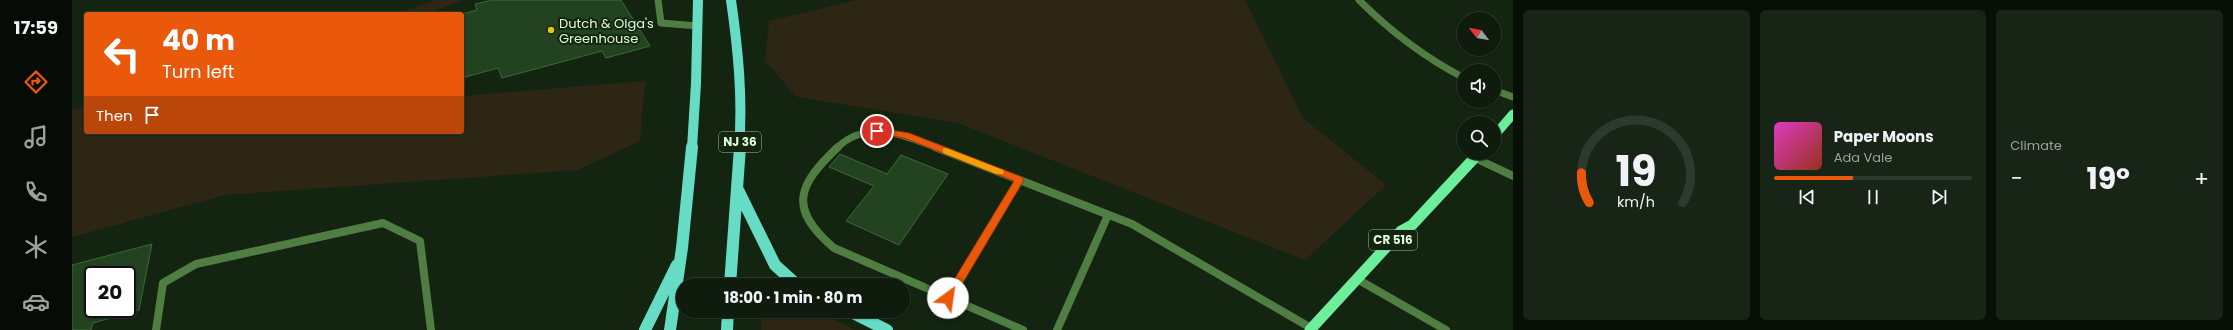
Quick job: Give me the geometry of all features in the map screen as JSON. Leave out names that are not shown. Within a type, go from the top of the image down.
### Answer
[{"type":"highway","points":[[670,330],[682,255],[694,116],[698,0]]},
{"type":"highway","name":"NJ 36","points":[[731,0],[738,48],[742,111],[731,278]]},
{"type":"highway","points":[[737,189],[775,265],[789,278]]},
{"type":"highway","points":[[645,330],[682,255]]},
{"type":"highway","points":[[727,330],[728,318]]},
{"type":"highway","points":[[863,318],[887,330]]},
{"type":"main road","points":[[1501,128],[1513,114]]},
{"type":"main road","name":"CR 516","points":[[1310,329],[1401,231],[1412,225],[1473,160]]},
{"type":"street","points":[[658,0],[661,23],[698,26]]},
{"type":"street","points":[[1359,0],[1396,37],[1419,53],[1457,74]]},
{"type":"street","points":[[1501,93],[1513,97]]},
{"type":"street","points":[[1023,330],[834,248],[819,236],[806,216],[804,196],[807,181],[841,142],[857,134],[877,131],[906,135],[1132,224],[1310,329]]},
{"type":"street","points":[[1484,160],[1513,176]]},
{"type":"street","points":[[948,298],[1019,180]]},
{"type":"street","points":[[1057,330],[1108,215]]},
{"type":"street","points":[[156,330],[163,283],[196,264],[383,223],[420,242],[431,330]]},
{"type":"street","points":[[1357,279],[1446,330]]},
{"type":"shaded area","points":[[435,0],[463,0],[432,12],[401,12]]},
{"type":"shaded area","points":[[857,0],[1245,0],[1303,118],[1386,185],[1305,260],[958,123],[797,97],[765,61],[769,21]]},
{"type":"shaded area","points":[[645,81],[640,141],[578,170],[225,195],[72,237],[72,110],[84,107],[84,134],[464,134],[464,96]]},
{"type":"shaded area","points":[[760,318],[831,318],[854,330],[761,330]]},
{"type":"building","name":"Dutch & Olga's Greenhouse","points":[[493,0],[621,0],[650,46],[606,58],[602,51],[502,78],[498,68],[464,77],[464,13],[477,10],[475,4]]},
{"type":"building","points":[[840,154],[887,174],[901,155],[948,174],[899,245],[846,221],[874,186],[829,167]]},
{"type":"building","points":[[152,244],[139,310],[136,311],[136,266],[84,266],[84,318],[111,318],[93,323],[91,330],[72,330],[72,265]]},
{"type":"slow traffic","points":[[946,151],[1000,172]]},
{"type":"place","name":"Dutch & Olga's Greenhouse","points":[[551,30]]},
{"type":"route","points":[[877,131],[906,135],[1019,180],[948,298]]}]
